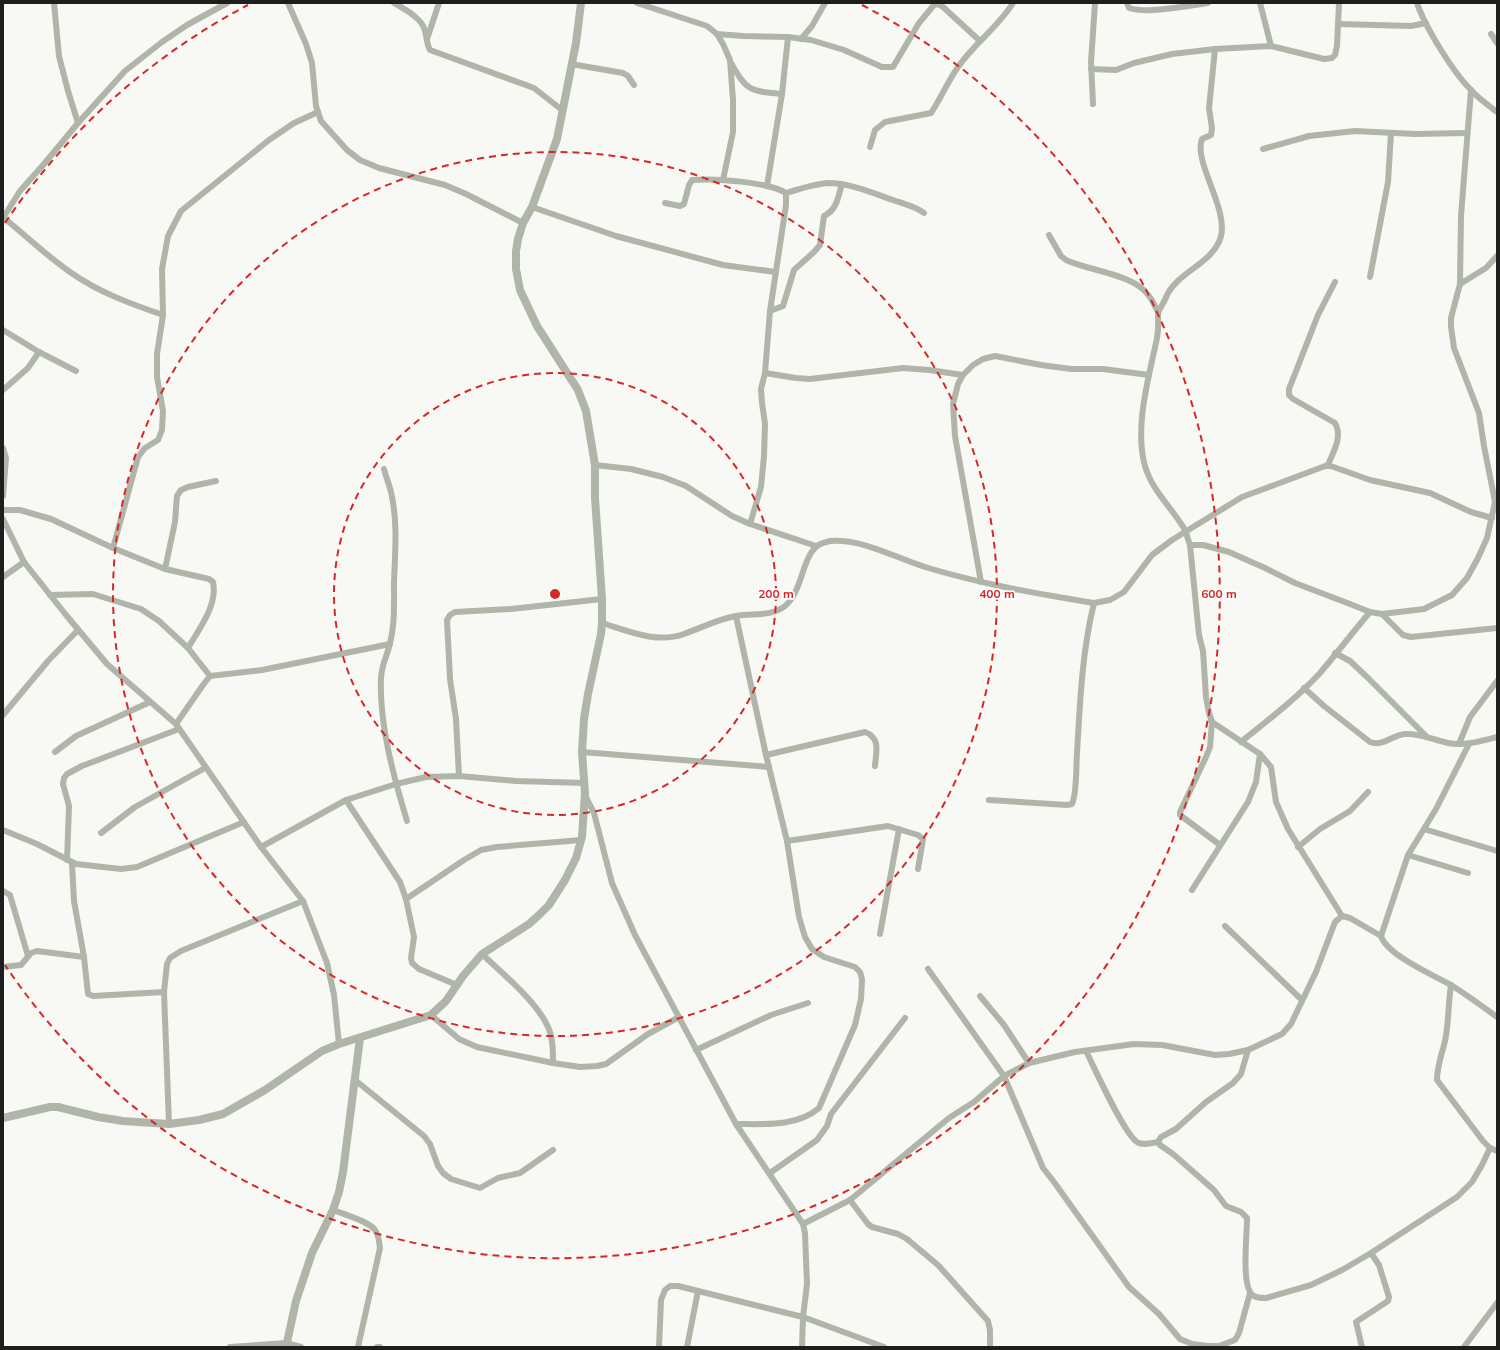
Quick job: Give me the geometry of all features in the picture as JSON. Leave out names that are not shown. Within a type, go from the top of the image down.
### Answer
[{"type":"street","points":[[54,3],[59,56],[78,123]]},
{"type":"street","points":[[163,315],[119,300],[77,276],[3,218],[20,191],[125,71],[188,24],[227,3]]},
{"type":"street","points":[[288,3],[306,44],[312,63],[318,112],[321,121],[346,150],[360,160],[379,168],[445,185],[523,223]]},
{"type":"street","points":[[394,3],[421,22],[424,27],[430,50],[534,88],[562,110]]},
{"type":"street","points":[[427,39],[439,3]]},
{"type":"street","points":[[3,1118],[50,1107],[58,1107],[98,1117],[123,1121],[169,1124],[199,1120],[223,1114],[265,1090],[322,1052],[339,1044],[431,1015],[446,1001],[482,954],[530,924],[549,905],[565,880],[576,858],[581,840],[585,783],[582,752],[587,700],[599,648],[602,623],[602,599],[595,498],[595,465],[586,411],[578,390],[538,326],[518,282],[516,251],[523,223],[532,207],[557,139],[581,3]]},
{"type":"street","points":[[637,3],[707,26],[717,34],[724,44],[730,60],[743,83],[751,90],[782,94]]},
{"type":"street","points":[[801,38],[812,26],[825,3]]},
{"type":"street","points":[[870,147],[875,130],[885,122],[931,113],[958,67],[980,40],[1002,18],[1013,3]]},
{"type":"street","points":[[1093,104],[1091,70],[1095,3]]},
{"type":"street","points":[[1127,3],[1129,8],[1157,10],[1208,3]]},
{"type":"street","points":[[1260,3],[1271,46]]},
{"type":"street","points":[[1091,70],[1116,70],[1134,62],[1172,54],[1271,46],[1324,59],[1332,58],[1335,55],[1337,46],[1339,3]]},
{"type":"street","points":[[1417,3],[1426,23],[1448,60],[1470,90],[1497,112]]},
{"type":"street","points":[[717,34],[801,38],[844,50],[882,67],[893,67],[919,22],[934,5],[938,4],[980,40]]},
{"type":"street","points":[[1339,24],[1411,26],[1426,23]]},
{"type":"street","points":[[1491,34],[1497,43]]},
{"type":"street","points":[[767,186],[782,94],[788,37]]},
{"type":"street","points":[[1158,312],[1172,287],[1207,257],[1218,244],[1221,235],[1221,215],[1202,155],[1201,144],[1202,139],[1211,135],[1212,128],[1209,108],[1215,50]]},
{"type":"street","points":[[723,180],[734,132],[730,60]]},
{"type":"street","points":[[571,64],[623,73],[628,76],[634,85]]},
{"type":"street","points":[[1190,545],[1203,546],[1229,552],[1295,583],[1370,612],[1382,614],[1424,609],[1452,595],[1467,578],[1487,538],[1496,502],[1484,446],[1479,413],[1454,348],[1451,327],[1451,318],[1460,284],[1461,216],[1470,90]]},
{"type":"street","points":[[113,548],[138,458],[145,448],[158,440],[162,430],[163,411],[157,377],[157,354],[163,315],[164,262],[168,236],[181,211],[235,166],[294,123],[318,112]]},
{"type":"street","points":[[1262,149],[1309,136],[1355,131],[1439,134],[1466,133]]},
{"type":"street","points":[[1370,277],[1388,182],[1391,133]]},
{"type":"street","points":[[665,203],[680,206],[684,204],[689,185],[692,180],[723,180],[767,186],[779,188],[786,193]]},
{"type":"street","points":[[786,193],[828,183],[842,184],[870,191],[914,206],[924,213]]},
{"type":"street","points":[[770,311],[784,306],[794,270],[820,245],[824,216],[831,213],[834,209],[842,184]]},
{"type":"street","points":[[750,524],[761,487],[765,424],[761,389],[765,373],[770,311],[786,205],[786,193]]},
{"type":"street","points":[[532,207],[616,236],[723,265],[776,272]]},
{"type":"street","points":[[1049,235],[1061,256],[1066,260],[1128,280],[1141,287],[1149,295],[1158,312],[1159,327],[1149,374],[1141,427],[1142,448],[1145,467],[1154,485],[1186,531],[1190,545],[1199,636],[1203,651],[1206,697],[1212,722],[1210,747],[1180,812],[1180,815],[1220,845]]},
{"type":"street","points":[[1460,284],[1486,268],[1497,256]]},
{"type":"street","points":[[1328,466],[1339,436],[1339,429],[1335,423],[1293,399],[1289,395],[1288,389],[1318,315],[1335,282]]},
{"type":"street","points":[[3,330],[39,352],[76,371]]},
{"type":"street","points":[[3,390],[28,368],[39,352]]},
{"type":"street","points":[[981,582],[955,436],[953,404],[958,384],[963,375],[973,365],[983,359],[995,356],[1071,369],[1103,369],[1149,374]]},
{"type":"street","points":[[765,373],[796,378],[810,378],[903,368],[963,375]]},
{"type":"street","points":[[3,448],[6,458],[3,496]]},
{"type":"street","points":[[595,465],[631,469],[686,486],[732,516],[750,524],[816,546]]},
{"type":"street","points":[[602,623],[646,636],[665,638],[683,635],[736,616],[773,613],[786,605],[795,593],[808,559],[816,546],[829,541],[848,542],[863,545],[925,567],[996,586],[1094,603],[1110,600],[1124,592],[1152,555],[1186,531],[1242,497],[1328,466],[1370,480],[1430,493],[1471,512],[1492,518]]},
{"type":"street","points":[[384,469],[391,493],[396,541],[394,609],[390,644],[383,662],[381,681],[384,721],[396,784],[407,821]]},
{"type":"street","points":[[165,569],[175,522],[177,496],[181,490],[188,487],[216,481]]},
{"type":"street","points":[[3,510],[20,510],[51,519],[113,548],[165,569],[209,579],[213,582],[214,587],[212,600],[206,618],[188,648]]},
{"type":"street","points":[[3,519],[24,562],[107,664],[177,726],[261,847],[303,901],[327,963],[334,995],[339,1044]]},
{"type":"street","points":[[3,577],[24,562]]},
{"type":"street","points":[[50,595],[93,594],[141,609],[159,621],[188,648],[210,676]]},
{"type":"street","points":[[459,776],[456,719],[450,679],[447,620],[450,615],[455,612],[511,609],[602,599]]},
{"type":"street","points":[[989,800],[1067,805],[1072,804],[1074,799],[1083,663],[1094,603]]},
{"type":"street","points":[[1241,742],[1281,710],[1320,673],[1370,612]]},
{"type":"street","points":[[1382,614],[1403,635],[1411,637],[1497,628]]},
{"type":"street","points":[[736,616],[766,756],[787,841],[799,918],[805,937],[812,949],[824,957],[855,967],[860,972],[862,978],[861,999],[855,1025],[819,1108],[812,1114],[794,1121],[767,1124],[736,1124]]},
{"type":"street","points":[[3,715],[48,661],[78,630]]},
{"type":"street","points":[[164,992],[93,996],[88,994],[84,957],[74,901],[69,861],[69,806],[63,784],[64,778],[67,774],[82,766],[177,726],[203,684],[210,676],[262,670],[390,644]]},
{"type":"street","points":[[1336,653],[1350,661],[1426,736]]},
{"type":"street","points":[[1458,744],[1470,716],[1497,681]]},
{"type":"street","points":[[1304,688],[1370,742],[1375,744],[1381,744],[1403,734],[1426,736],[1447,743],[1458,744],[1469,744],[1497,737]]},
{"type":"street","points":[[55,752],[76,736],[150,702]]},
{"type":"street","points":[[1212,722],[1260,754],[1271,766],[1276,802],[1288,829],[1298,848],[1342,916],[1350,918],[1381,936],[1383,941],[1392,950],[1419,968],[1451,985],[1497,1017]]},
{"type":"street","points":[[766,756],[865,732],[872,735],[876,740],[876,766]]},
{"type":"street","points":[[1381,936],[1408,855],[1436,809],[1469,744]]},
{"type":"street","points":[[582,752],[769,767]]},
{"type":"street","points":[[1192,890],[1235,823],[1252,792],[1259,767],[1260,754]]},
{"type":"street","points":[[101,833],[135,807],[206,768]]},
{"type":"street","points":[[261,847],[346,800],[396,784],[426,777],[459,776],[516,781],[585,783]]},
{"type":"street","points":[[1298,848],[1320,829],[1350,811],[1368,792]]},
{"type":"street","points":[[584,793],[594,813],[612,883],[635,935],[736,1124],[803,1224],[805,1233],[807,1284],[803,1317],[802,1347]]},
{"type":"street","points":[[346,800],[400,882],[406,899],[414,938],[411,958],[412,963],[419,969],[457,985]]},
{"type":"street","points":[[3,830],[83,866],[121,870],[137,867],[244,822]]},
{"type":"street","points":[[787,841],[884,826],[899,829],[918,835],[923,839],[918,869]]},
{"type":"street","points":[[880,934],[899,829]]},
{"type":"street","points":[[1424,829],[1497,851]]},
{"type":"street","points":[[406,899],[481,850],[497,847],[581,840]]},
{"type":"street","points":[[1408,855],[1468,873]]},
{"type":"street","points":[[3,891],[10,895],[16,920],[28,956]]},
{"type":"street","points":[[169,1124],[164,992],[167,964],[170,958],[181,951],[303,901]]},
{"type":"street","points":[[803,1224],[850,1200],[944,1122],[974,1102],[1004,1076],[1029,1063],[1075,1052],[1134,1044],[1162,1044],[1215,1055],[1229,1054],[1248,1050],[1282,1034],[1291,1024],[1316,972],[1334,922],[1342,916]]},
{"type":"street","points":[[1225,926],[1302,1000]]},
{"type":"street","points":[[3,966],[21,964],[31,953],[37,951],[84,957]]},
{"type":"street","points":[[482,954],[509,979],[541,1013],[549,1028],[553,1043],[553,1063]]},
{"type":"street","points":[[928,969],[1004,1076],[1042,1168],[1054,1182],[1129,1287],[1159,1314],[1180,1339],[1192,1344],[1219,1346],[1235,1340],[1239,1333],[1250,1293],[1246,1281],[1247,1218],[1245,1214],[1226,1206],[1214,1190],[1173,1154],[1160,1146],[1158,1142]]},
{"type":"street","points":[[1451,985],[1448,1002],[1445,1042],[1437,1071],[1437,1080],[1490,1148],[1497,1151]]},
{"type":"street","points":[[980,996],[1004,1025],[1029,1063]]},
{"type":"street","points":[[696,1050],[771,1015],[808,1003]]},
{"type":"street","points":[[431,1015],[460,1040],[468,1044],[553,1063],[580,1067],[606,1064],[648,1034],[679,1017]]},
{"type":"street","points":[[770,1173],[817,1140],[827,1126],[831,1114],[905,1018]]},
{"type":"street","points":[[286,1345],[296,1301],[312,1253],[333,1210],[343,1172],[360,1038]]},
{"type":"street","points":[[1086,1051],[1124,1126],[1134,1139],[1139,1143],[1145,1144],[1158,1142],[1161,1137],[1176,1129],[1206,1102],[1233,1083],[1241,1074],[1248,1050]]},
{"type":"street","points":[[355,1080],[424,1136],[430,1144],[438,1166],[443,1173],[451,1179],[473,1187],[480,1188],[498,1178],[520,1173],[553,1150]]},
{"type":"street","points":[[1250,1293],[1260,1298],[1266,1298],[1311,1285],[1371,1253],[1457,1197],[1472,1182],[1490,1148]]},
{"type":"street","points":[[850,1200],[868,1224],[872,1227],[898,1234],[907,1239],[938,1265],[988,1321],[990,1330],[990,1347]]},
{"type":"street","points":[[333,1210],[366,1224],[374,1229],[378,1236],[380,1248],[358,1347]]},
{"type":"street","points":[[1362,1347],[1356,1322],[1357,1320],[1385,1303],[1389,1297],[1379,1265],[1371,1253]]},
{"type":"street","points":[[659,1347],[662,1300],[665,1290],[670,1286],[678,1286],[803,1317],[884,1347]]},
{"type":"street","points":[[687,1347],[698,1291]]},
{"type":"street","points":[[1464,1347],[1497,1303]]},
{"type":"street","points":[[230,1347],[286,1345],[301,1347]]}]
